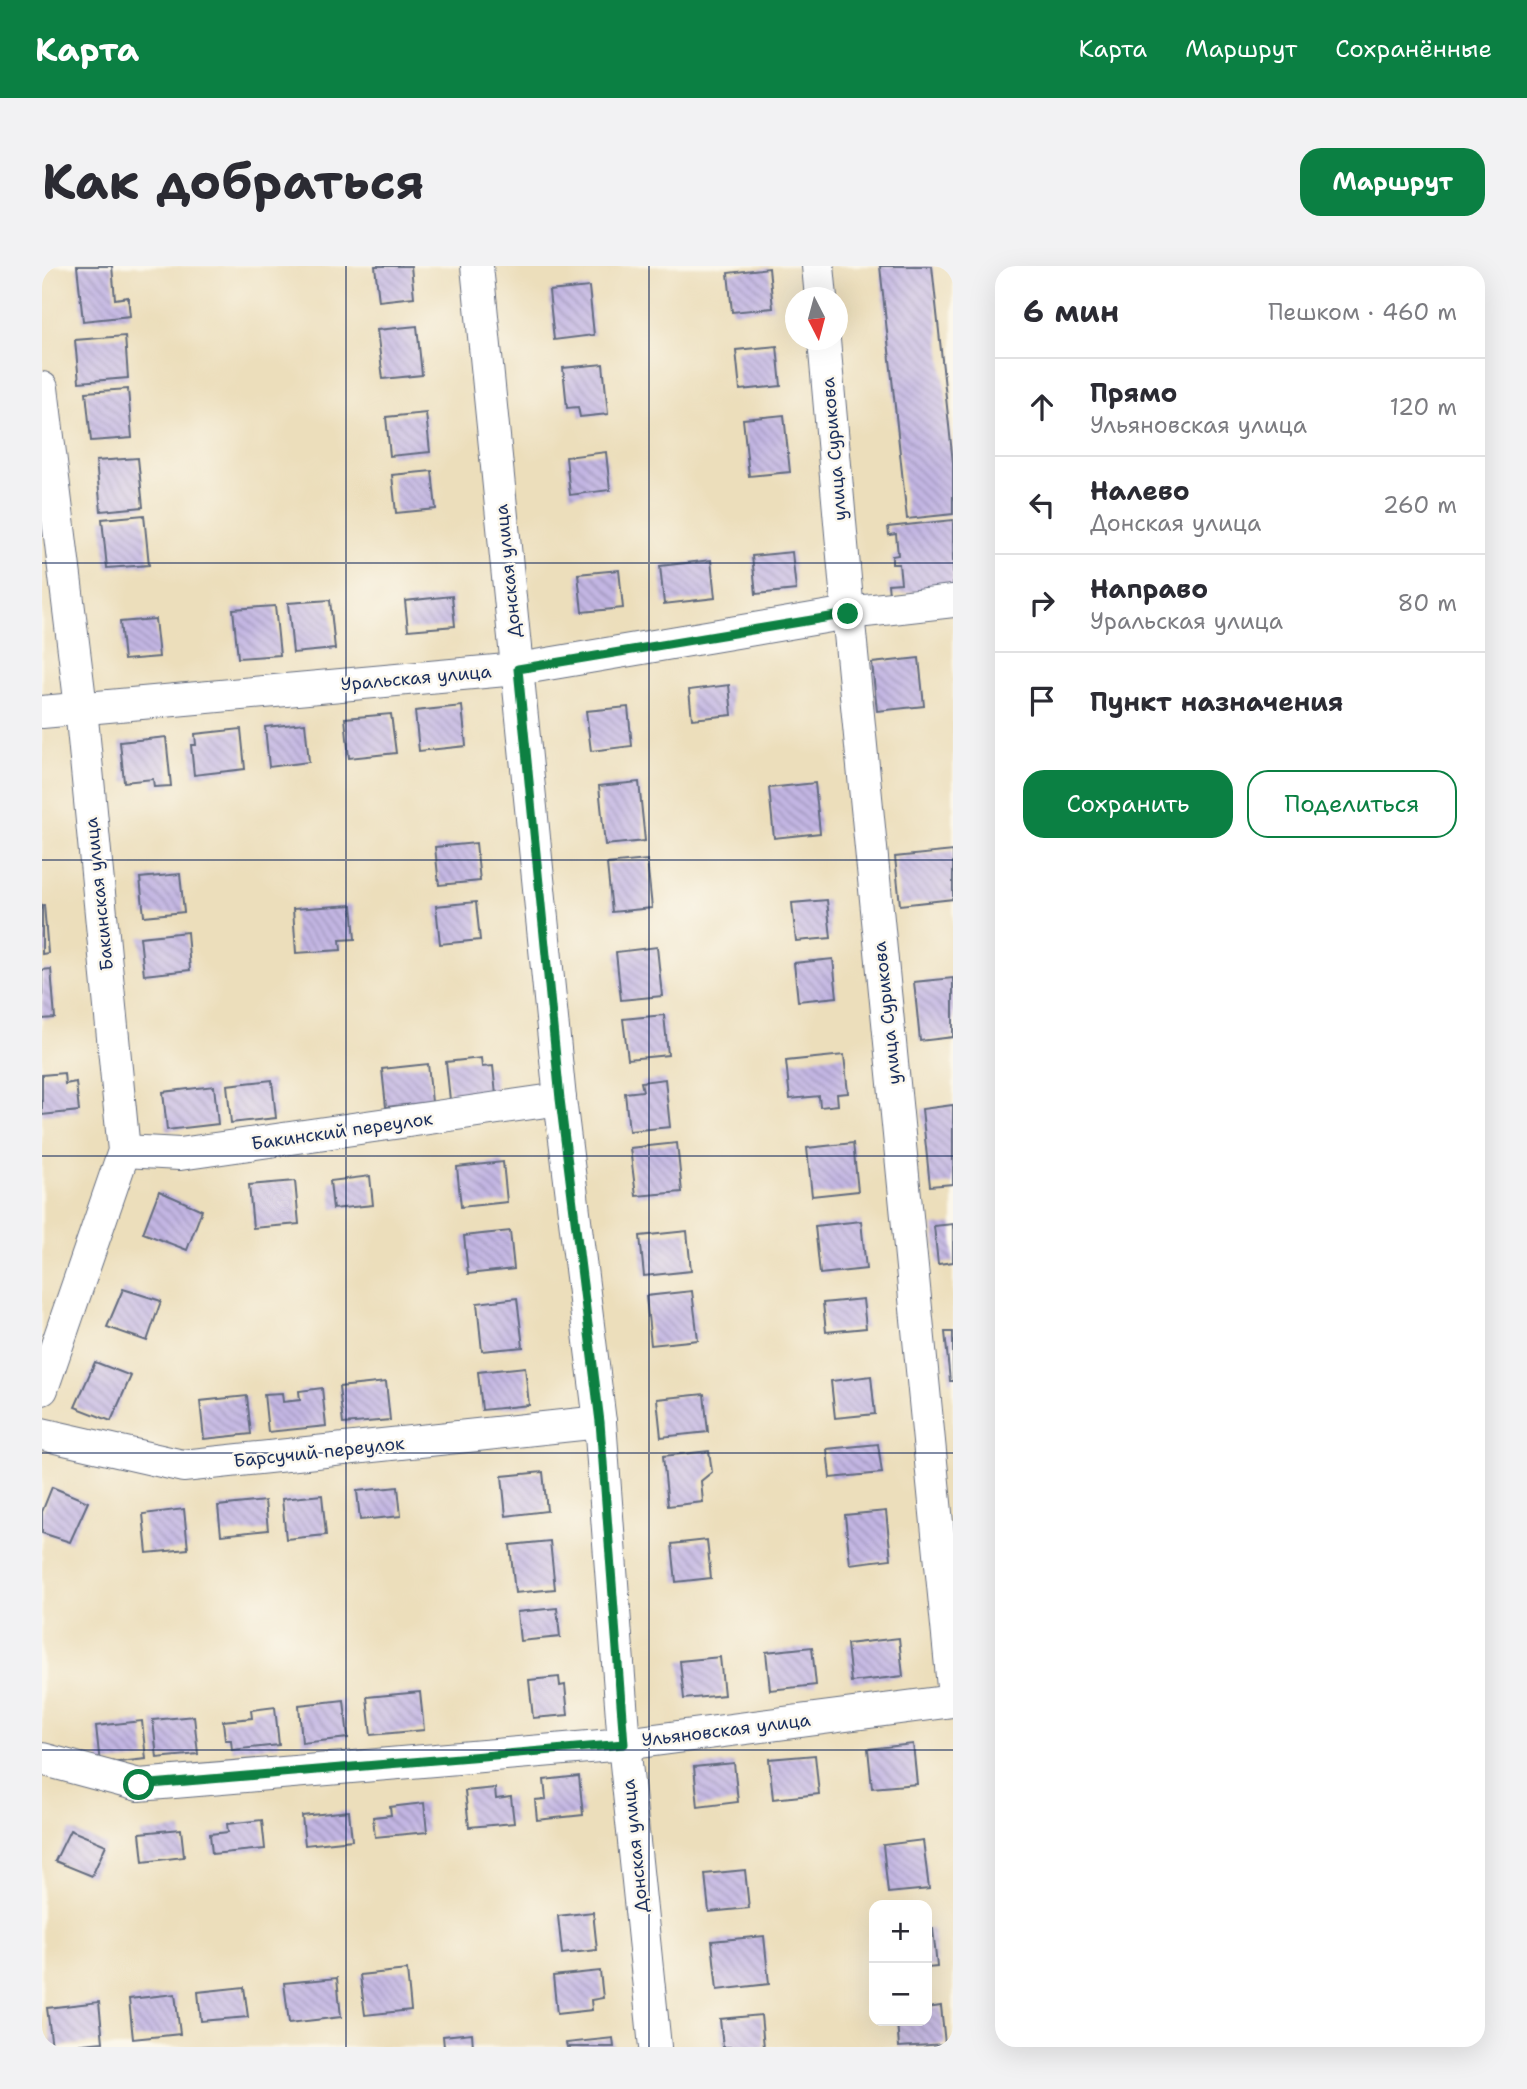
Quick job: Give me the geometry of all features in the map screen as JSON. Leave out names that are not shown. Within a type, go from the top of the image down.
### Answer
[{"type":"street","name":"Донская улица","points":[[477,266],[560,1099],[600,1422],[624,1744],[655,2047]]},
{"type":"street","points":[[818,266],[820,287]]},
{"type":"street","name":"улица Сурикова","points":[[825,350],[848,614],[940,1427],[953,1687]]},
{"type":"street","name":"Бакинская улица","points":[[42,388],[81,708],[124,1152],[42,1389]]},
{"type":"street","name":"Уральская улица","points":[[42,712],[518,669],[848,614],[953,601]]},
{"type":"street","name":"Бакинский переулок","points":[[124,1152],[180,1154],[560,1099]]},
{"type":"street","name":"Барсучий переулок","points":[[42,1434],[183,1466],[600,1422]]},
{"type":"street","name":"Ульяновская улица","points":[[42,1759],[139,1785],[624,1744],[953,1701]]},
{"type":"building","points":[[77,266],[112,266],[115,299],[128,297],[130,316],[83,321]]},
{"type":"building","points":[[375,266],[411,266],[414,297],[379,301]]},
{"type":"building","points":[[880,266],[932,266],[953,463],[953,514],[907,519]]},
{"type":"building","points":[[769,268],[773,308],[732,312],[728,273]]},
{"type":"building","points":[[589,287],[594,335],[554,340],[549,291]]},
{"type":"building","points":[[417,326],[422,375],[383,379],[377,330]]},
{"type":"building","points":[[125,336],[128,378],[79,382],[75,340]]},
{"type":"building","points":[[777,346],[781,386],[740,390],[736,350]]},
{"type":"building","points":[[603,364],[608,414],[580,417],[578,407],[567,408],[563,368]]},
{"type":"building","points":[[128,389],[132,438],[91,441],[86,392]]},
{"type":"building","points":[[426,413],[430,452],[390,456],[386,417]]},
{"type":"building","points":[[784,415],[790,472],[749,476],[743,419]]},
{"type":"building","points":[[606,452],[610,490],[570,495],[566,457]]},
{"type":"building","points":[[138,458],[143,507],[101,511],[96,461]]},
{"type":"building","points":[[432,471],[436,509],[396,513],[392,475]]},
{"type":"building","points":[[144,515],[149,565],[107,568],[102,519]]},
{"type":"building","points":[[953,520],[953,588],[889,595],[888,584],[901,583],[899,564],[892,564],[892,556],[898,555],[896,534],[889,535],[888,527]]},
{"type":"building","points":[[792,552],[796,590],[756,594],[752,556]]},
{"type":"building","points":[[711,560],[715,598],[664,604],[660,566]]},
{"type":"building","points":[[619,570],[623,608],[582,612],[578,574]]},
{"type":"building","points":[[452,596],[455,626],[408,630],[405,601]]},
{"type":"building","points":[[330,600],[335,649],[293,653],[288,603]]},
{"type":"building","points":[[275,606],[280,655],[238,658],[233,609]]},
{"type":"building","points":[[155,619],[159,657],[124,660],[120,622]]},
{"type":"building","points":[[919,658],[924,706],[877,711],[872,663]]},
{"type":"building","points":[[729,685],[732,715],[692,719],[689,690]]},
{"type":"building","points":[[462,706],[466,746],[419,751],[415,711]]},
{"type":"building","points":[[628,707],[632,746],[591,751],[586,711]]},
{"type":"building","points":[[391,714],[396,753],[349,758],[345,718]]},
{"type":"building","points":[[305,723],[309,762],[269,767],[265,727]]},
{"type":"building","points":[[241,729],[245,769],[194,775],[191,745],[196,745],[195,734]]},
{"type":"building","points":[[166,737],[171,786],[154,787],[153,779],[124,782],[120,742]]},
{"type":"building","points":[[639,782],[645,841],[605,845],[599,786]]},
{"type":"building","points":[[815,783],[820,833],[774,838],[769,788]]},
{"type":"building","points":[[476,843],[480,881],[439,885],[435,847]]},
{"type":"building","points":[[953,851],[953,899],[900,905],[895,857]]},
{"type":"building","points":[[647,860],[652,908],[612,912],[607,864]]},
{"type":"building","points":[[180,874],[184,912],[144,916],[140,878]]},
{"type":"building","points":[[827,900],[831,938],[796,941],[792,903]]},
{"type":"building","points":[[476,902],[480,940],[440,944],[436,906]]},
{"type":"building","points":[[42,905],[48,953],[42,954]]},
{"type":"building","points":[[352,905],[355,939],[340,940],[341,950],[296,953],[293,909]]},
{"type":"building","points":[[187,932],[190,970],[144,975],[140,937]]},
{"type":"building","points":[[657,947],[662,996],[621,1000],[616,952]]},
{"type":"building","points":[[833,959],[837,997],[798,1001],[794,963]]},
{"type":"building","points":[[51,969],[55,1018],[42,1019],[42,970]]},
{"type":"building","points":[[953,978],[953,1037],[920,1041],[914,982]]},
{"type":"building","points":[[664,1015],[668,1055],[628,1059],[623,1019]]},
{"type":"building","points":[[844,1055],[848,1093],[837,1094],[838,1105],[820,1107],[819,1096],[790,1099],[786,1061]]},
{"type":"building","points":[[481,1058],[482,1067],[493,1066],[496,1095],[450,1100],[446,1062]]},
{"type":"building","points":[[428,1064],[432,1102],[386,1107],[382,1069]]},
{"type":"building","points":[[64,1073],[65,1084],[76,1082],[79,1111],[42,1115],[42,1075]]},
{"type":"building","points":[[665,1079],[670,1127],[629,1131],[625,1093],[643,1091],[641,1082]]},
{"type":"building","points":[[272,1080],[276,1118],[231,1123],[227,1085]]},
{"type":"building","points":[[214,1086],[218,1124],[167,1130],[163,1092]]},
{"type":"building","points":[[953,1105],[953,1184],[930,1186],[922,1109]]},
{"type":"building","points":[[677,1143],[682,1192],[636,1196],[630,1148]]},
{"type":"building","points":[[853,1143],[858,1191],[812,1196],[807,1148]]},
{"type":"building","points":[[503,1162],[507,1202],[461,1207],[457,1167]]},
{"type":"building","points":[[370,1176],[373,1205],[333,1209],[330,1181]]},
{"type":"building","points":[[295,1181],[299,1224],[253,1228],[249,1185]]},
{"type":"building","points":[[159,1191],[202,1210],[187,1250],[143,1233]]},
{"type":"building","points":[[861,1221],[866,1269],[820,1274],[815,1226]]},
{"type":"building","points":[[953,1224],[953,1262],[938,1264],[934,1226]]},
{"type":"building","points":[[510,1231],[514,1269],[468,1274],[464,1236]]},
{"type":"building","points":[[687,1231],[691,1271],[644,1276],[640,1236]]},
{"type":"building","points":[[123,1289],[161,1301],[147,1341],[107,1327]]},
{"type":"building","points":[[692,1291],[698,1340],[651,1345],[646,1296]]},
{"type":"building","points":[[517,1298],[523,1347],[482,1351],[477,1303]]},
{"type":"building","points":[[863,1299],[866,1328],[826,1332],[823,1303]]},
{"type":"building","points":[[945,1332],[953,1332],[953,1381],[950,1381]]},
{"type":"building","points":[[95,1362],[131,1376],[111,1421],[75,1407]]},
{"type":"building","points":[[525,1367],[529,1405],[482,1410],[478,1372]]},
{"type":"building","points":[[871,1376],[875,1414],[835,1418],[831,1381]]},
{"type":"building","points":[[386,1382],[390,1420],[343,1424],[339,1387]]},
{"type":"building","points":[[322,1388],[326,1426],[268,1432],[264,1394],[282,1393],[283,1402],[300,1400],[299,1391]]},
{"type":"building","points":[[704,1394],[708,1432],[661,1437],[657,1399]]},
{"type":"building","points":[[247,1396],[251,1434],[204,1439],[200,1401]]},
{"type":"building","points":[[878,1444],[882,1473],[830,1478],[827,1449]]},
{"type":"building","points":[[709,1451],[712,1472],[701,1481],[703,1502],[668,1506],[663,1456]]},
{"type":"building","points":[[543,1472],[547,1511],[506,1516],[502,1476]]},
{"type":"building","points":[[52,1487],[88,1502],[70,1542],[42,1533],[42,1512]]},
{"type":"building","points":[[398,1487],[401,1516],[360,1520],[357,1491]]},
{"type":"building","points":[[322,1495],[326,1535],[286,1539],[282,1499]]},
{"type":"building","points":[[265,1501],[268,1530],[221,1535],[218,1506]]},
{"type":"building","points":[[184,1509],[188,1549],[147,1553],[143,1514]]},
{"type":"building","points":[[886,1511],[891,1559],[850,1564],[845,1515]]},
{"type":"building","points":[[707,1540],[711,1578],[676,1582],[672,1544]]},
{"type":"building","points":[[550,1541],[555,1589],[515,1593],[510,1545]]},
{"type":"building","points":[[557,1608],[560,1637],[520,1641],[517,1612]]},
{"type":"building","points":[[899,1638],[903,1676],[851,1682],[847,1644]]},
{"type":"building","points":[[812,1647],[816,1685],[770,1690],[766,1652]]},
{"type":"building","points":[[720,1657],[724,1695],[684,1699],[680,1661]]},
{"type":"building","points":[[559,1677],[560,1686],[565,1685],[568,1715],[533,1718],[529,1680]]},
{"type":"building","points":[[420,1692],[424,1730],[371,1735],[367,1697]]},
{"type":"building","points":[[344,1700],[348,1738],[302,1743],[299,1705]]},
{"type":"building","points":[[275,1707],[279,1745],[232,1750],[231,1740],[225,1740],[223,1721],[252,1718],[251,1710]]},
{"type":"building","points":[[194,1716],[198,1754],[157,1758],[153,1720]]},
{"type":"building","points":[[142,1721],[146,1759],[100,1764],[96,1726]]},
{"type":"building","points":[[913,1744],[917,1784],[872,1788],[868,1749]]},
{"type":"building","points":[[815,1755],[819,1794],[773,1799],[769,1759]]},
{"type":"building","points":[[734,1763],[738,1802],[698,1807],[694,1767]]},
{"type":"building","points":[[579,1776],[583,1815],[537,1820],[535,1800],[546,1799],[544,1780]]},
{"type":"building","points":[[495,1788],[496,1799],[511,1797],[514,1823],[469,1827],[465,1791]]},
{"type":"building","points":[[424,1803],[427,1832],[375,1837],[373,1817],[391,1815],[390,1807]]},
{"type":"building","points":[[349,1811],[352,1840],[305,1845],[302,1816]]},
{"type":"building","points":[[262,1820],[265,1849],[212,1854],[210,1834],[228,1832],[227,1824]]},
{"type":"building","points":[[181,1829],[184,1857],[143,1862],[140,1833]]},
{"type":"building","points":[[70,1830],[106,1845],[92,1876],[55,1861]]},
{"type":"building","points":[[923,1840],[929,1889],[888,1893],[883,1845]]},
{"type":"building","points":[[745,1870],[749,1908],[709,1912],[705,1874]]},
{"type":"building","points":[[593,1912],[597,1950],[562,1954],[558,1916]]},
{"type":"building","points":[[932,1929],[933,1929],[937,1967],[932,1968]]},
{"type":"building","points":[[764,1936],[769,1984],[717,1990],[712,1941]]},
{"type":"building","points":[[407,1970],[411,2010],[365,2015],[360,1975]]},
{"type":"building","points":[[600,1971],[603,1998],[591,2000],[592,2010],[557,2014],[553,1976]]},
{"type":"building","points":[[337,1978],[341,2017],[289,2023],[284,1983]]},
{"type":"building","points":[[244,1987],[248,2017],[201,2021],[198,1992]]},
{"type":"building","points":[[175,1994],[180,2034],[133,2039],[129,1999]]},
{"type":"building","points":[[99,2002],[103,2042],[52,2047],[47,2008]]},
{"type":"building","points":[[941,2006],[945,2044],[899,2047],[897,2026],[932,2026],[932,2007]]},
{"type":"building","points":[[761,2015],[764,2047],[723,2047],[720,2019]]},
{"type":"building","points":[[472,2033],[473,2047],[444,2047],[443,2036]]},
{"type":"building","points":[[613,2038],[614,2047],[567,2047],[566,2043]]},
{"type":"route","points":[[139,1785],[624,1744],[600,1422],[560,1099],[518,669],[848,614]]}]
